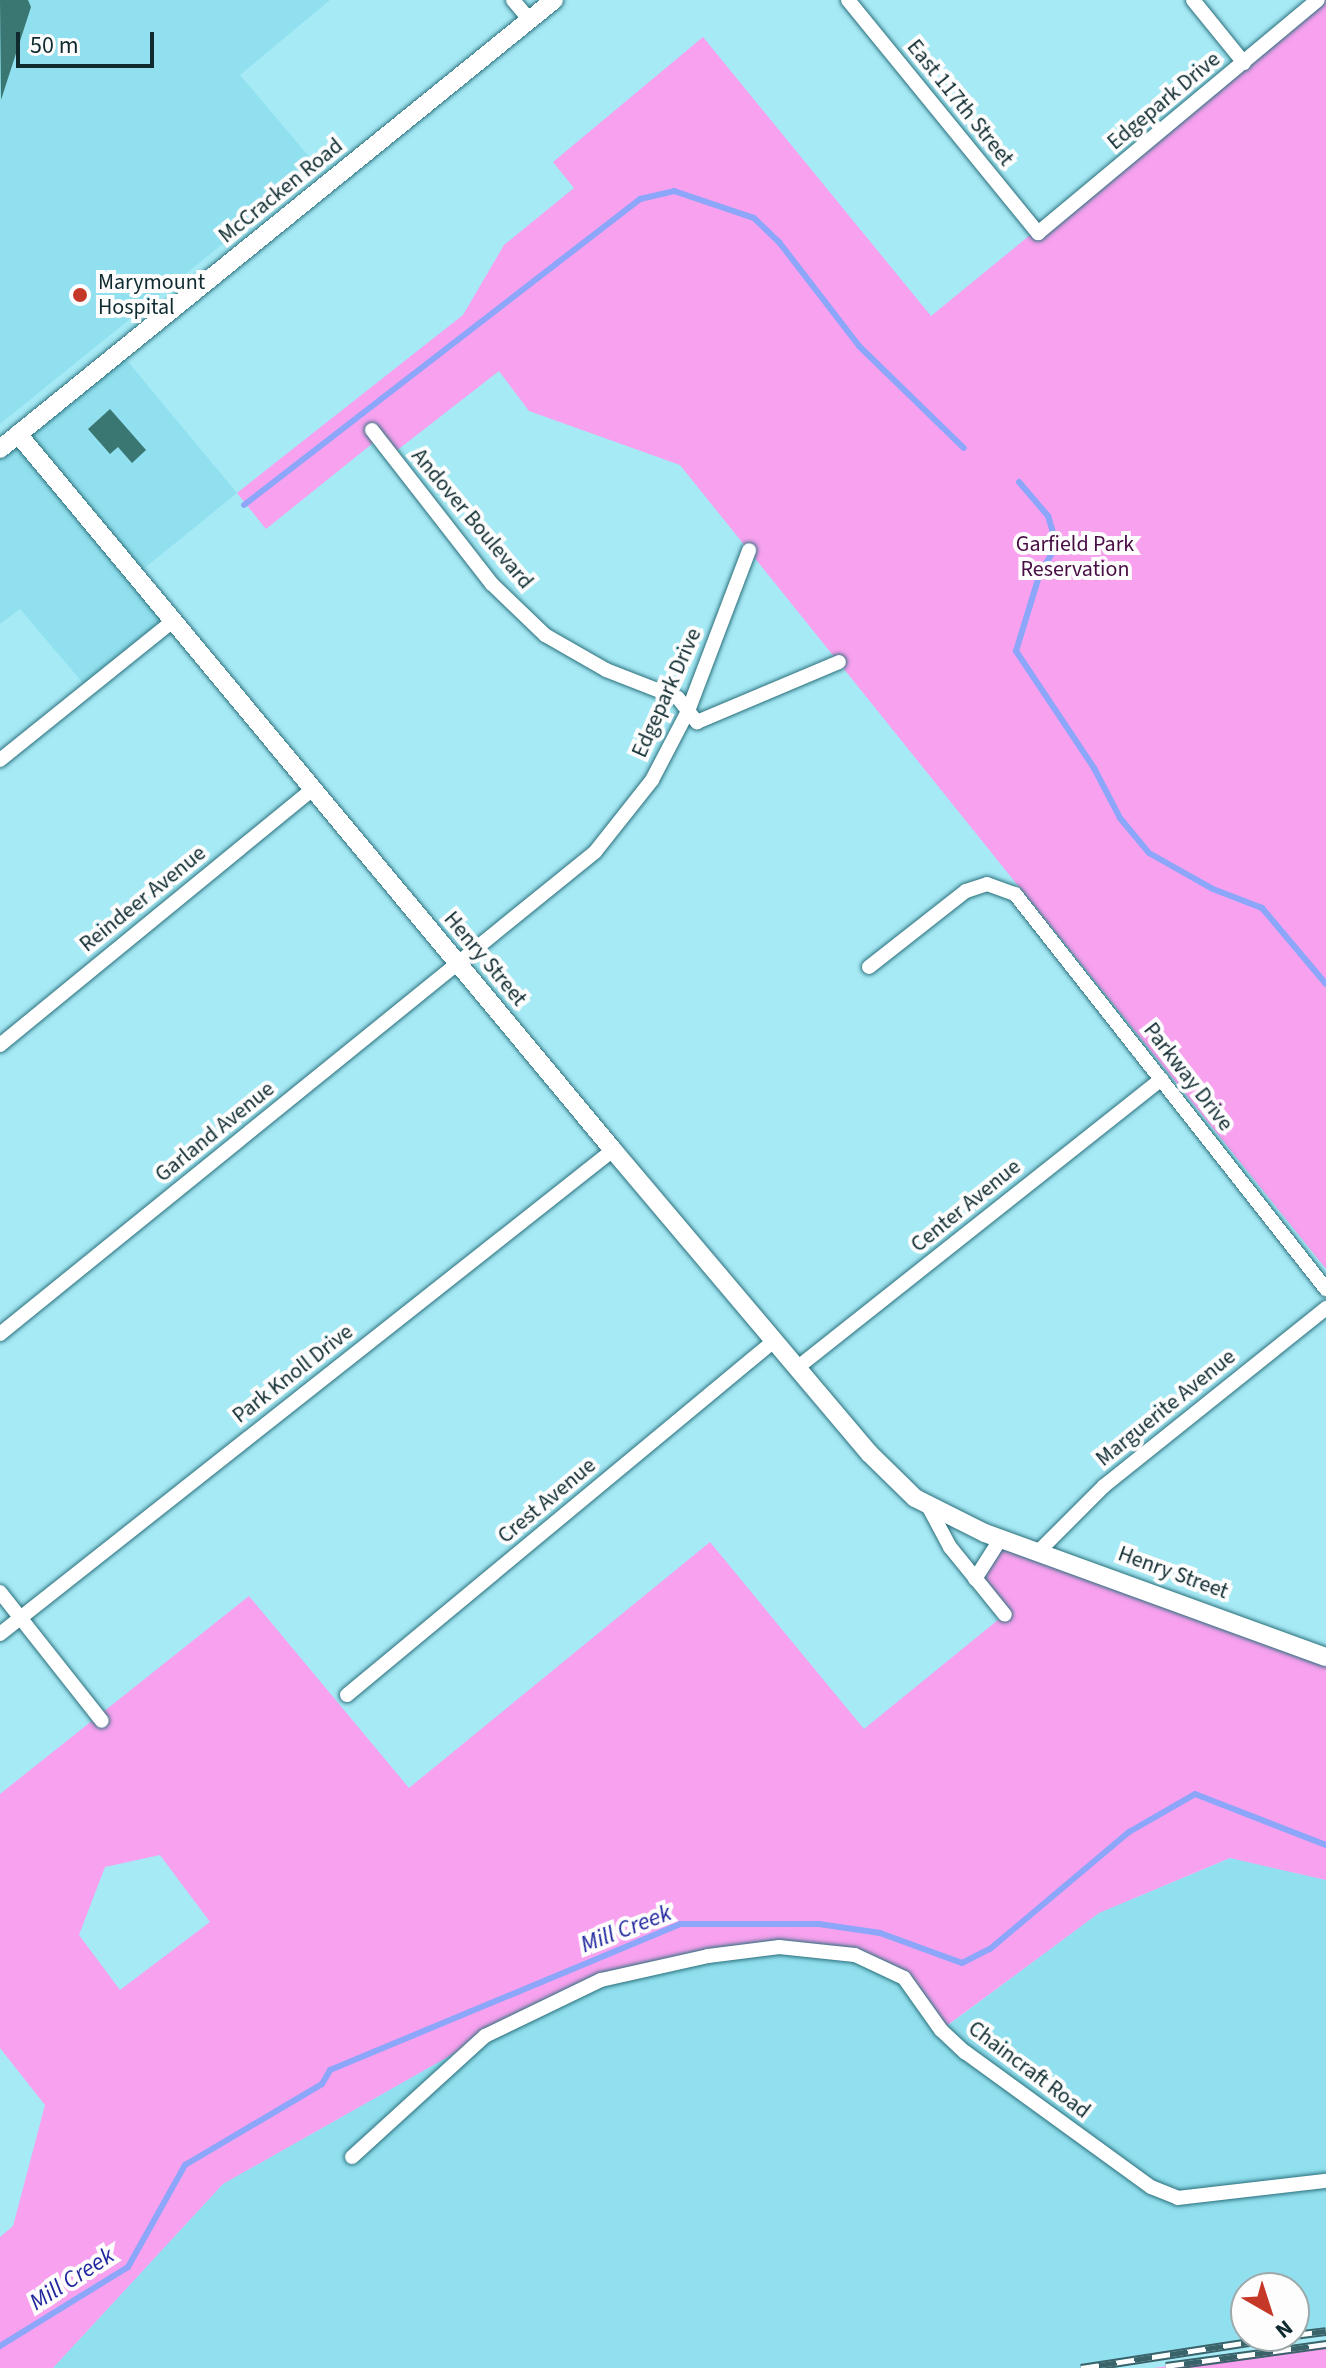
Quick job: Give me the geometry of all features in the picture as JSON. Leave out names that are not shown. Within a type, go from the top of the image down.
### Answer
[{"type":"street","points":[[513,0],[530,20]]},
{"type":"street","name":"McCracken Road","points":[[0,449],[554,0]]},
{"type":"street","name":"East 117th Street","points":[[848,0],[1038,233]]},
{"type":"street","points":[[1193,0],[1244,63]]},
{"type":"street","name":"Edgepark Drive","points":[[1038,233],[1318,0]]},
{"type":"street","name":"Andover Boulevard","points":[[372,430],[492,584],[545,635],[606,670],[678,698],[688,711]]},
{"type":"street","name":"Henry Street","points":[[18,434],[457,964],[869,1453],[927,1504],[1001,1538],[1326,1657]]},
{"type":"street","name":"Edgepark Drive","points":[[457,964],[595,852],[652,780],[688,711],[749,550]]},
{"type":"street","points":[[0,760],[174,620]]},
{"type":"street","points":[[688,711],[697,722],[839,662]]},
{"type":"street","name":"Reindeer Avenue","points":[[0,1045],[314,788]]},
{"type":"street","name":"Parkway Drive","points":[[869,967],[966,891],[987,884],[1015,894],[1326,1289]]},
{"type":"street","name":"Garland Avenue","points":[[0,1334],[457,964]]},
{"type":"street","name":"Center Avenue","points":[[797,1368],[1161,1079]]},
{"type":"street","name":"Park Knoll Drive","points":[[0,1634],[613,1150]]},
{"type":"street","name":"Marguerite Avenue","points":[[1040,1550],[1104,1486],[1326,1308]]},
{"type":"street","name":"Crest Avenue","points":[[347,1695],[775,1340]]},
{"type":"street","name":"Henry Street","points":[[927,1504],[950,1547],[1005,1615]]},
{"type":"street","points":[[975,1579],[1001,1538]]},
{"type":"street","points":[[0,1592],[102,1721]]},
{"type":"street","name":"Chaincraft Road","points":[[352,2157],[485,2036],[601,1980],[708,1956],[779,1947],[855,1955],[904,1978],[941,2030],[965,2052],[1164,2193],[1178,2198],[1326,2181]]},
{"type":"shaded area","name":"Marymount Hospital","points":[[0,0],[330,0],[240,75],[318,167],[0,424]]},
{"type":"shaded area","points":[[120,352],[237,493],[136,575],[174,620],[88,689],[20,609],[0,624],[0,449]]},
{"type":"shaded area","points":[[1231,1858],[1326,1880],[1326,2331],[1310,2333],[1310,2272],[1230,2272],[1230,2345],[1081,2368],[53,2368],[223,2184],[485,2036],[601,1980],[779,1947],[855,1955],[904,1978],[942,2030],[1099,1913]]},
{"type":"green space","name":"Garfield Park Reservation","points":[[1318,0],[1326,0],[1326,1269],[680,465],[529,411],[499,371],[391,455],[378,439],[266,529],[237,493],[463,315],[504,245],[574,188],[553,162],[703,37],[931,316]]},
{"type":"green space","points":[[1001,1538],[1326,1657],[1326,1880],[1230,1858],[1099,1913],[941,2030],[917,1992],[855,1955],[779,1947],[601,1980],[485,2036],[223,2184],[53,2368],[0,2368],[0,2237],[13,2226],[45,2105],[0,2048],[0,1794],[249,1596],[409,1788],[710,1542],[864,1729],[1004,1615],[975,1579]],"holes":[[[160,1855],[210,1922],[120,1990],[79,1935],[105,1867]]]},
{"type":"green space","points":[[1326,2344],[1326,2368],[1154,2368],[1268,2352],[1310,2352],[1310,2346]]},
{"type":"building","points":[[0,0],[28,0],[31,7],[1,100]]},
{"type":"building","points":[[110,409],[146,450],[132,463],[118,447],[110,454],[88,429]]},
{"type":"waterway","points":[[244,505],[640,199],[674,191],[754,218],[779,242],[859,346],[964,448]]},
{"type":"waterway","points":[[1019,482],[1048,516],[1057,545],[1040,573],[1016,651],[1094,768],[1120,818],[1149,853],[1213,889],[1262,908],[1326,984]]},
{"type":"waterway","name":"Mill Creek","points":[[0,2346],[128,2267],[185,2165],[322,2084],[330,2070],[680,1924],[819,1924],[880,1933],[962,1963],[990,1949],[1129,1832],[1195,1794],[1326,1845]]},
{"type":"railway","points":[[1310,2333],[1326,2331]]},
{"type":"railway","points":[[1166,2366],[1326,2344]]},
{"type":"railway","points":[[1081,2368],[1230,2345]]},
{"type":"place","name":"Marymount Hospital","points":[[80,295]]}]
